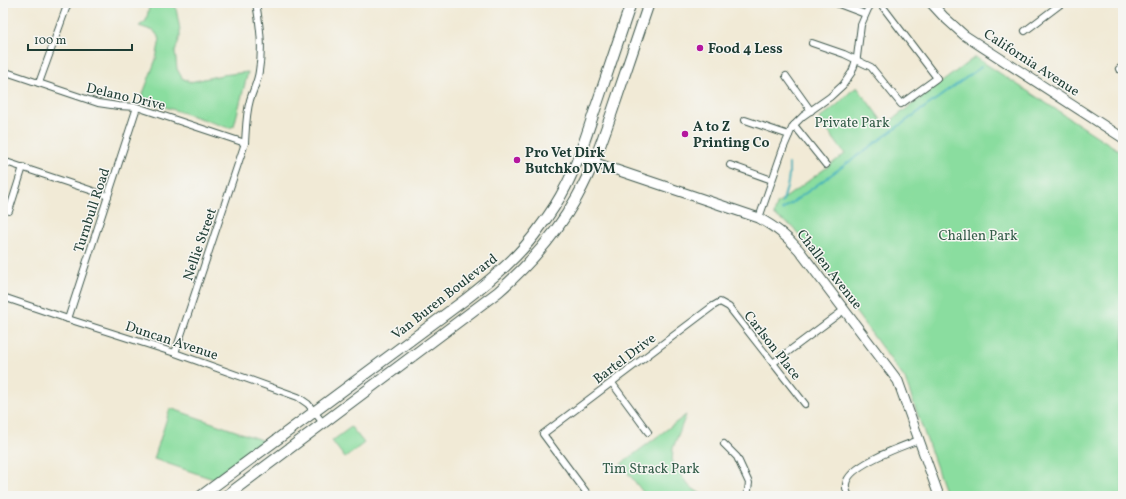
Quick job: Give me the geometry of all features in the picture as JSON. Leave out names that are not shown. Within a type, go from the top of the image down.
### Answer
[{"type":"main road","name":"Van Buren Boulevard","points":[[201,496],[438,321],[493,278],[528,243],[540,228],[566,185],[578,157],[631,3]]},
{"type":"main road","name":"Van Buren Boulevard","points":[[226,496],[461,321],[522,271],[546,243],[578,197],[594,162],[649,3]]},
{"type":"main road","points":[[546,243],[542,238],[544,232],[560,207],[562,193]]},
{"type":"main road","points":[[461,321],[459,314],[487,290],[492,284],[493,278]]},
{"type":"street","points":[[39,83],[68,3]]},
{"type":"street","name":"Nellie Street","points":[[175,353],[245,143],[249,106],[259,72],[262,45],[256,3]]},
{"type":"street","points":[[836,3],[865,14]]},
{"type":"street","points":[[760,218],[783,149],[794,125],[803,116],[830,98],[843,85],[852,72],[856,60],[861,25],[865,14],[872,3]]},
{"type":"street","points":[[812,43],[844,54],[872,67],[901,104],[937,78],[880,3]]},
{"type":"street","name":"California Avenue","points":[[931,3],[964,35],[1123,138]]},
{"type":"street","points":[[1025,31],[1062,3]]},
{"type":"street","name":"Delano Drive","points":[[3,71],[98,103],[137,107],[245,143]]},
{"type":"street","points":[[786,76],[812,111]]},
{"type":"street","name":"Turnbull Road","points":[[68,320],[137,107]]},
{"type":"street","points":[[745,120],[789,135]]},
{"type":"street","points":[[794,125],[826,165]]},
{"type":"street","name":"Challen Avenue","points":[[578,157],[760,218],[778,228],[793,243],[898,381],[940,496]]},
{"type":"street","points":[[3,161],[108,196]]},
{"type":"street","points":[[730,165],[772,180]]},
{"type":"street","points":[[9,211],[23,167]]},
{"type":"street","name":"Duncan Avenue","points":[[3,297],[68,320],[175,353],[298,397],[315,412],[323,423]]},
{"type":"street","name":"Carlson Place","points":[[720,302],[729,307],[805,404]]},
{"type":"street","name":"Bartel Drive","points":[[589,496],[543,434],[720,302]]},
{"type":"street","points":[[773,363],[844,310]]},
{"type":"street","points":[[612,383],[648,432]]},
{"type":"street","points":[[849,496],[846,490],[846,483],[850,476],[858,469],[873,459],[919,440]]},
{"type":"street","points":[[724,444],[737,457],[749,483],[747,496]]},
{"type":"green space","points":[[150,3],[175,3],[180,37],[175,51],[177,69],[182,78],[190,82],[222,75],[248,72],[234,126],[229,128],[141,99],[156,59],[160,39],[154,31],[139,26],[146,21]]},
{"type":"green space","name":"Challen Park","points":[[975,57],[1123,153],[1123,496],[947,496],[905,379],[793,227],[774,215],[777,204],[845,154],[819,119],[837,105],[850,92],[857,87],[885,125]]},
{"type":"green space","points":[[170,408],[264,441],[213,479],[154,459]]},
{"type":"green space","name":"Tim Strack Park","points":[[686,415],[673,448],[672,463],[689,486],[704,496],[646,496],[621,464]]},
{"type":"green space","points":[[351,427],[364,443],[345,458],[332,441]]},
{"type":"waterway","points":[[782,210],[981,67]]},
{"type":"waterway","points":[[782,203],[788,184],[789,164]]},
{"type":"place","name":"Food 4 Less","points":[[700,48]]},
{"type":"place","name":"A to Z Printing Co","points":[[685,134]]},
{"type":"place","name":"Pro Vet Dirk Butchko DVM","points":[[517,160]]},
{"type":"park label","name":"Private Park","points":[[852,122]]}]
